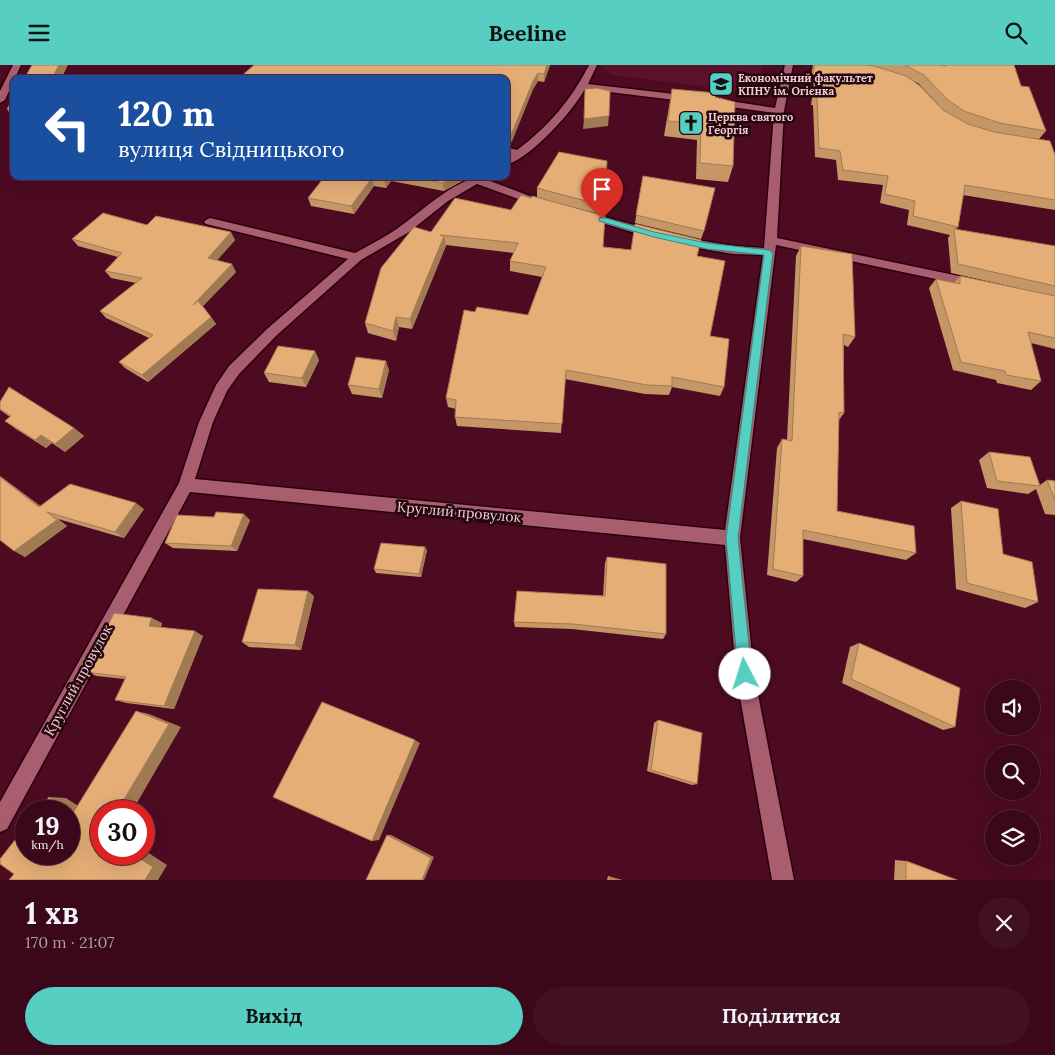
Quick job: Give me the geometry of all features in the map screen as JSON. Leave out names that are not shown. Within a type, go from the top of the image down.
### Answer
[{"type":"street","points":[[510,159],[543,135],[560,119],[573,103],[593,65]]},
{"type":"street","points":[[783,880],[745,674],[732,538],[770,246],[779,111],[789,65]]},
{"type":"street","points":[[0,100],[10,79]]},
{"type":"street","points":[[583,85],[779,111]]},
{"type":"street","points":[[510,151],[519,153]]},
{"type":"street","name":"Круглий провулок","points":[[0,822],[186,485],[206,421],[221,389],[234,370],[272,332],[357,257],[406,229],[444,199],[477,180]]},
{"type":"street","points":[[485,180],[549,205]]},
{"type":"street","points":[[573,211],[667,238],[707,246],[770,246],[988,286]]},
{"type":"street","points":[[210,222],[357,257]]},
{"type":"street","name":"Круглий провулок","points":[[186,485],[732,538]]},
{"type":"shaded area","name":"Економічний факультет КПНУ ім. Огієнка","points":[[599,65],[763,65],[755,93],[612,75]]},
{"type":"building","points":[[32,65],[59,65],[54,75],[26,75]]},
{"type":"building","points":[[254,65],[547,65],[544,74],[538,73],[533,81],[510,135],[510,75],[243,75]]},
{"type":"building","points":[[815,65],[874,66],[906,76],[920,86],[943,110],[968,124],[994,132],[1050,141],[1055,155],[1055,200],[965,185],[958,227],[913,216],[915,201],[885,194],[888,176],[843,170],[840,151],[819,148],[817,96],[814,96],[817,75],[813,74]]},
{"type":"building","points":[[905,65],[1014,65],[1021,86],[1029,87],[1046,131],[1000,123],[964,111],[948,100],[924,75]]},
{"type":"building","points":[[597,88],[610,91],[609,116],[584,119],[585,89]]},
{"type":"building","points":[[672,89],[716,93],[715,97],[735,102],[733,166],[700,163],[701,124],[668,121]]},
{"type":"building","points":[[559,152],[607,161],[605,206],[537,188]]},
{"type":"building","points":[[643,176],[715,188],[704,231],[636,215]]},
{"type":"building","points":[[322,180],[370,180],[351,206],[308,198]]},
{"type":"building","points":[[428,180],[448,180],[443,183]]},
{"type":"building","points":[[521,195],[531,198],[532,196],[605,216],[603,247],[631,250],[635,224],[701,240],[697,256],[725,261],[710,336],[729,339],[724,387],[672,377],[672,386],[647,385],[566,370],[562,424],[455,417],[456,400],[446,398],[464,310],[475,312],[477,307],[528,315],[546,267],[510,261],[518,243],[440,235],[444,236],[410,319],[396,317],[393,331],[365,323],[381,268],[414,227],[431,232],[455,198],[511,210]]},
{"type":"building","points":[[103,213],[147,225],[156,216],[231,232],[208,258],[232,264],[193,305],[198,301],[211,317],[142,375],[119,362],[153,335],[100,311],[142,278],[105,271],[122,253],[72,239]]},
{"type":"building","points":[[954,229],[1055,246],[1055,286],[958,264]]},
{"type":"building","points":[[801,246],[852,254],[855,337],[843,334],[844,413],[839,412],[837,511],[914,526],[916,553],[803,530],[803,576],[773,569],[782,439],[792,441]]},
{"type":"building","points":[[960,276],[1055,296],[1055,338],[1028,332],[1041,381],[1006,375],[1005,371],[961,362],[936,279],[960,284]]},
{"type":"building","points":[[278,346],[315,351],[302,378],[264,373]]},
{"type":"building","points":[[356,357],[386,361],[379,389],[348,385]]},
{"type":"building","points":[[9,387],[74,428],[55,444],[41,435],[35,440],[5,421],[11,416],[0,409],[0,402]]},
{"type":"building","points":[[989,452],[1030,457],[1040,486],[997,481]]},
{"type":"building","points":[[0,477],[39,507],[70,484],[136,503],[115,532],[47,512],[57,520],[14,551],[0,540]]},
{"type":"building","points":[[1047,480],[1055,481],[1055,500]]},
{"type":"building","points":[[961,501],[998,509],[1003,554],[1032,562],[1038,602],[967,583]]},
{"type":"building","points":[[216,512],[244,514],[231,546],[165,543],[177,515],[214,517]]},
{"type":"building","points":[[381,543],[425,547],[419,574],[374,569]]},
{"type":"building","points":[[607,557],[666,564],[666,634],[573,624],[514,622],[517,591],[605,596]]},
{"type":"building","points":[[258,589],[308,591],[295,645],[242,642]]},
{"type":"building","points":[[114,613],[152,618],[149,626],[195,631],[164,706],[115,700],[126,677],[85,672]]},
{"type":"building","points":[[859,643],[960,688],[955,727],[851,679]]},
{"type":"building","points":[[322,702],[415,740],[372,841],[273,797]]},
{"type":"building","points":[[136,711],[169,724],[124,800],[90,800],[90,865],[150,865],[153,867],[145,880],[9,880],[14,874],[0,864],[0,859],[15,840],[15,865],[80,865],[80,802]]},
{"type":"building","points":[[658,720],[702,733],[697,784],[651,770]]},
{"type":"building","points":[[387,835],[431,858],[422,880],[366,880]]},
{"type":"building","points":[[906,861],[957,880],[906,880]]},
{"type":"place","name":"Економічний факультет КПНУ ім. Огієнка","points":[[721,84]]},
{"type":"place","name":"Церква святого Георгія","points":[[691,123]]},
{"type":"route","points":[[602,219],[680,241],[733,250],[769,253],[732,538],[745,674]]}]
